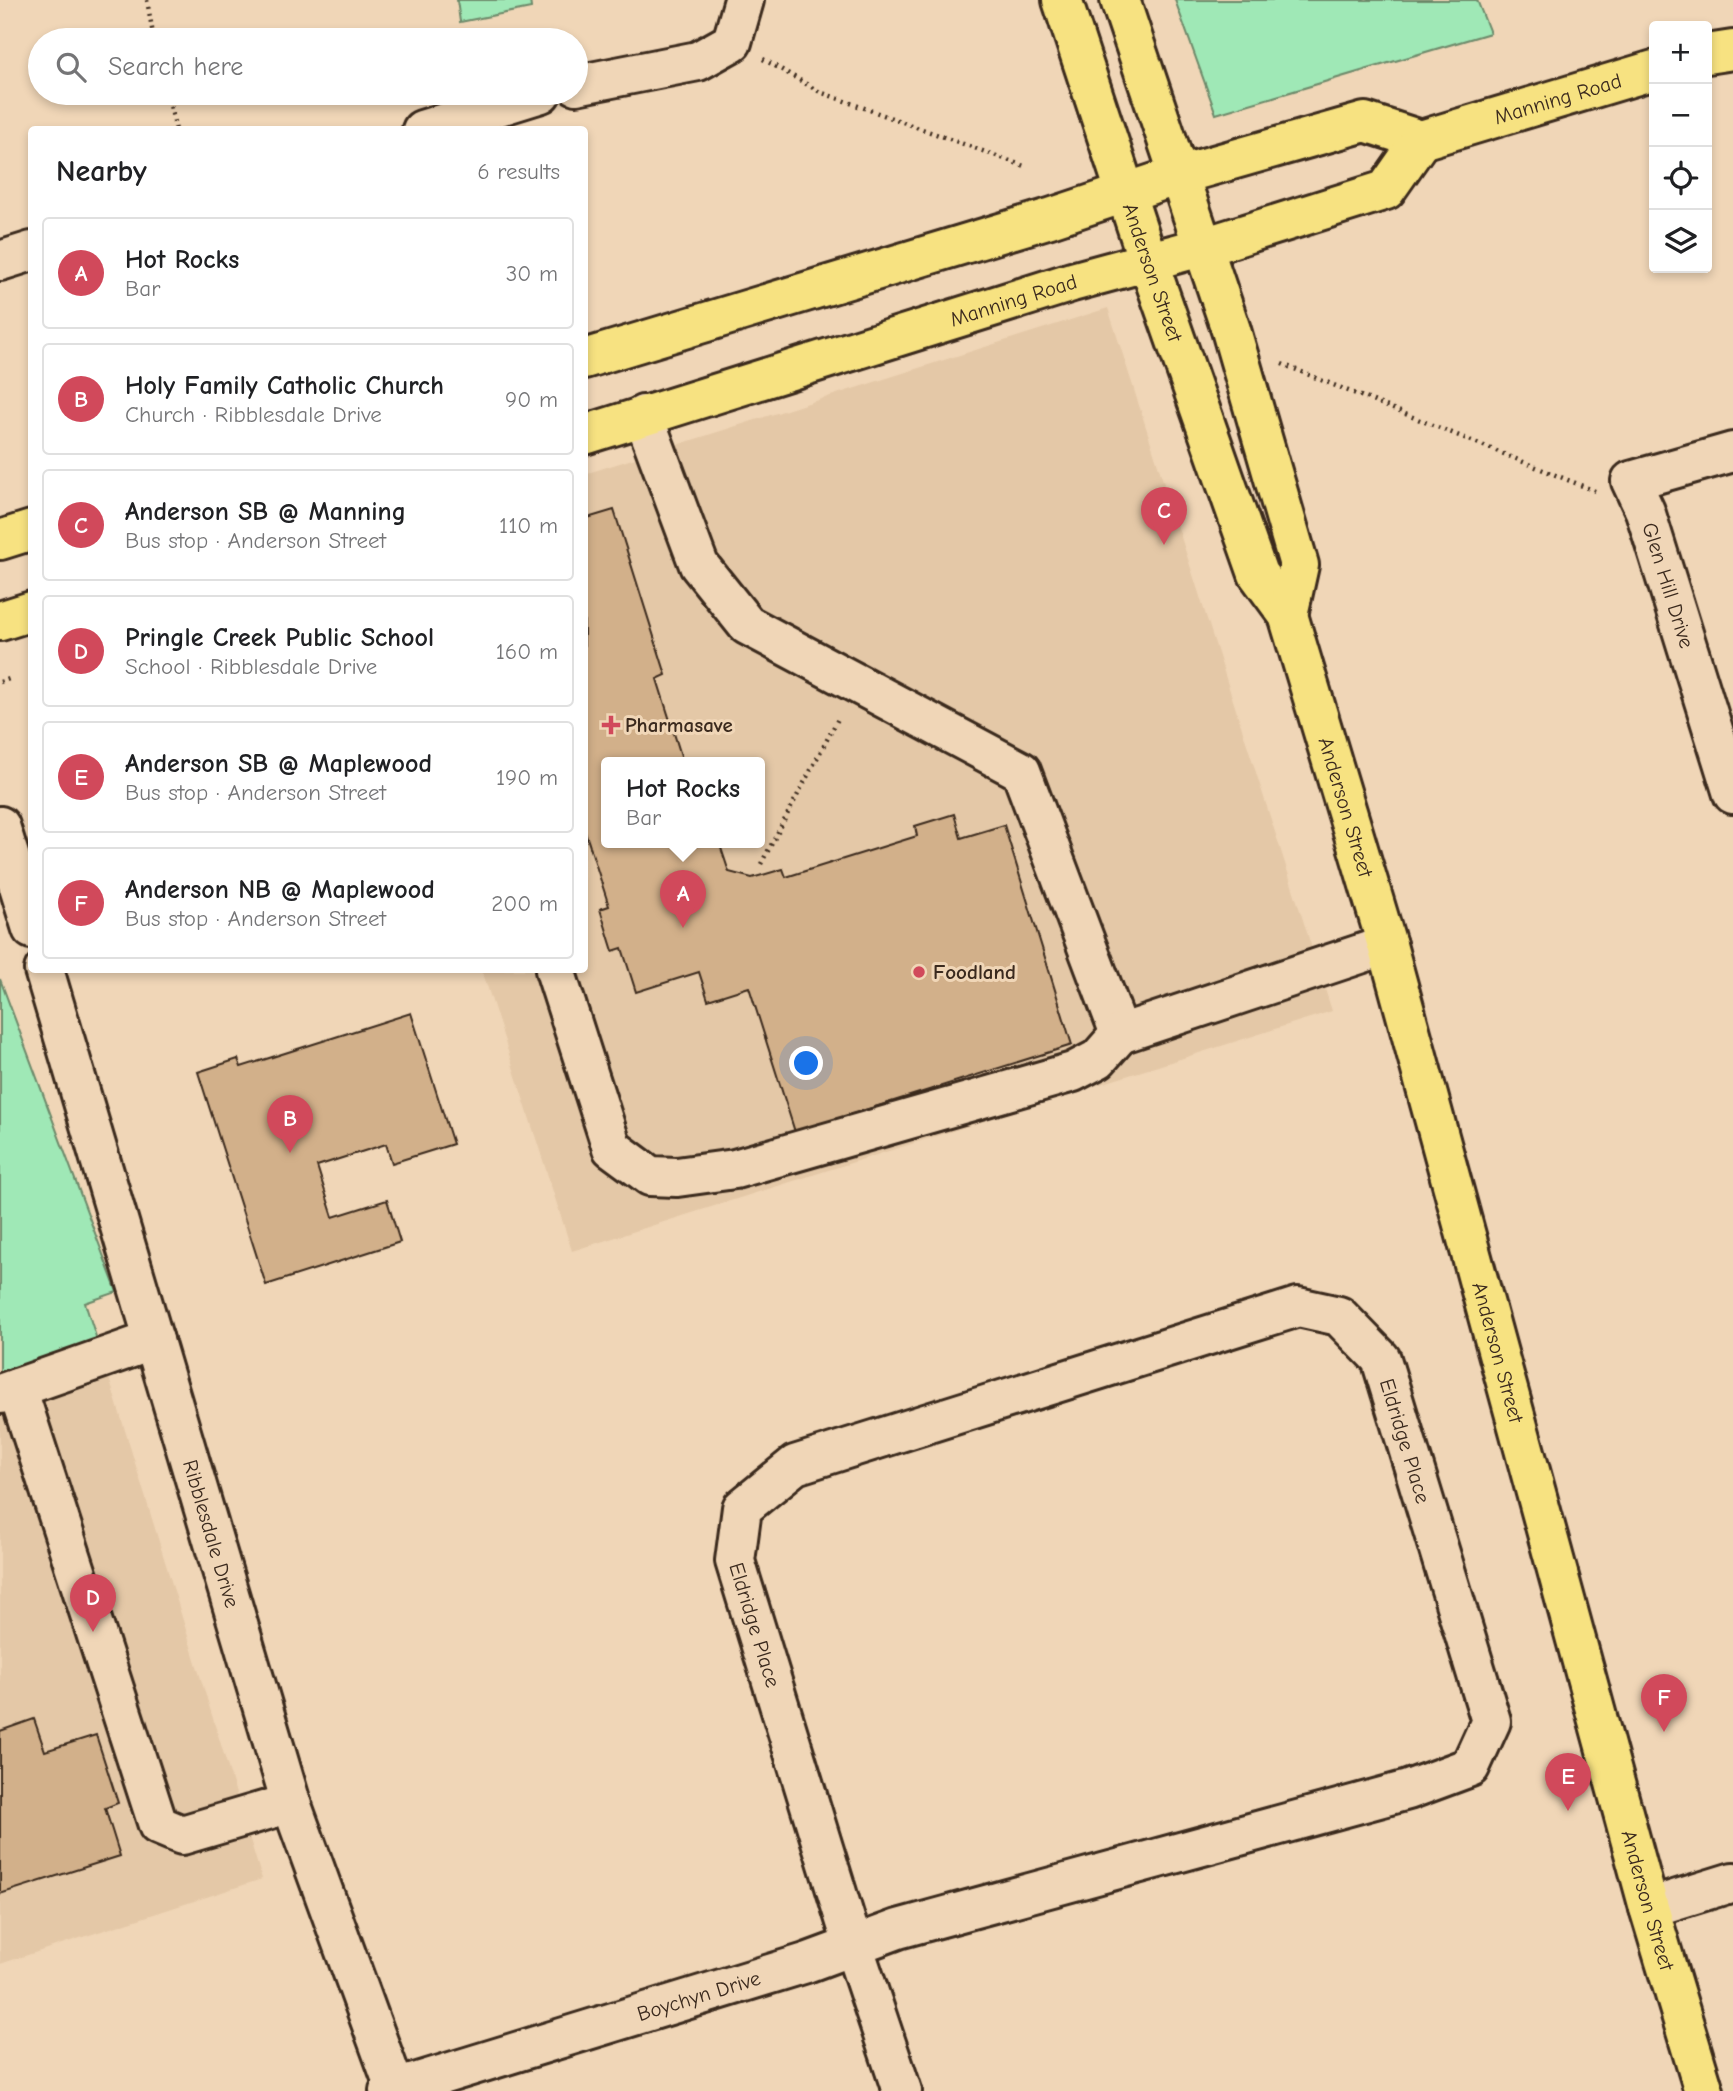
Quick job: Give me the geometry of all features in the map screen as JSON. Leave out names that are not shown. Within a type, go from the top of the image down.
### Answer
[{"type":"main road","name":"Anderson Street","points":[[1062,0],[1062,7],[1148,261],[1258,574],[1288,615],[1387,945],[1649,1908],[1704,2091]]},
{"type":"main road","name":"Anderson Street","points":[[1120,0],[1231,330],[1299,565],[1288,615]]},
{"type":"main road","points":[[1712,53],[1733,50]]},
{"type":"main road","name":"Manning Road","points":[[588,434],[1386,190],[1421,140],[1649,72]]},
{"type":"main road","points":[[588,358],[1179,176],[1365,122],[1421,140]]},
{"type":"main road","points":[[0,540],[28,531]]},
{"type":"main road","points":[[0,621],[28,612]]},
{"type":"street","points":[[588,83],[698,61],[732,41],[744,0]]},
{"type":"street","points":[[435,126],[502,105]]},
{"type":"street","points":[[0,261],[28,252]]},
{"type":"street","points":[[643,415],[699,565],[747,625],[1021,771],[1120,1034]]},
{"type":"street","name":"Glen Hill Drive","points":[[1733,452],[1631,481],[1644,511],[1733,794]]},
{"type":"street","points":[[0,826],[28,916]]},
{"type":"street","points":[[556,973],[612,1148],[649,1176],[677,1177],[735,1169],[1073,1072],[1098,1059],[1120,1034],[1387,945]]},
{"type":"street","name":"Ribblesdale Drive","points":[[45,973],[292,1803],[393,2090]]},
{"type":"street","name":"Eldridge Place","points":[[1298,1307],[1339,1316],[1381,1359],[1490,1721],[1470,1767],[1408,1790],[898,1929],[853,1945],[735,1561],[742,1508],[794,1465],[1298,1307]]},
{"type":"street","points":[[154,1340],[9,1391],[158,1825],[182,1835],[292,1803]]},
{"type":"street","points":[[1649,1908],[1733,1882]]},
{"type":"street","points":[[853,1945],[902,2091]]},
{"type":"street","name":"Boychyn Drive","points":[[393,2090],[806,1963],[853,1945]]},
{"type":"path","points":[[147,0],[152,28]]},
{"type":"path","points":[[732,41],[820,92],[1024,166]]},
{"type":"path","points":[[170,105],[175,126]]},
{"type":"path","points":[[1277,362],[1644,511]]},
{"type":"path","points":[[0,682],[12,678]]},
{"type":"path","points":[[761,864],[857,684]]},
{"type":"shaded area","points":[[1108,308],[1332,1011],[572,1251],[483,973],[588,973],[588,473]]},
{"type":"shaded area","points":[[102,1355],[262,1879],[0,1964],[0,1385]]},
{"type":"green space","points":[[457,0],[530,0],[531,8],[460,22]]},
{"type":"green space","points":[[1175,0],[1477,0],[1490,33],[1216,114]]},
{"type":"green space","points":[[0,979],[117,1292],[85,1303],[102,1355],[0,1385]]},
{"type":"building","points":[[614,510],[666,675],[657,679],[681,757],[601,757],[601,848],[721,848],[729,872],[752,878],[783,869],[786,877],[917,836],[915,826],[954,814],[961,838],[1004,825],[1072,1045],[795,1132],[749,987],[708,1000],[699,972],[636,992],[622,948],[613,951],[600,909],[609,906],[588,840],[588,518]]},
{"type":"building","points":[[411,1013],[453,1144],[392,1163],[386,1144],[317,1166],[333,1217],[387,1200],[400,1242],[266,1285],[198,1072],[238,1059],[241,1067]]},
{"type":"building","points":[[34,1719],[45,1751],[96,1735],[118,1803],[105,1808],[120,1856],[0,1894],[0,1731]]},
{"type":"place","name":"Anderson SB @ Manning","points":[[1164,545]]},
{"type":"place","name":"Pharmasave","points":[[611,725]]},
{"type":"place","name":"Hot Rocks","points":[[683,928]]},
{"type":"place","name":"Foodland","points":[[919,972]]},
{"type":"place","name":"Holy Family Catholic Church","points":[[290,1153]]},
{"type":"place","name":"Pringle Creek Public School","points":[[93,1632]]},
{"type":"place","name":"Anderson NB @ Maplewood","points":[[1664,1732]]},
{"type":"place","name":"Anderson SB @ Maplewood","points":[[1568,1811]]}]
